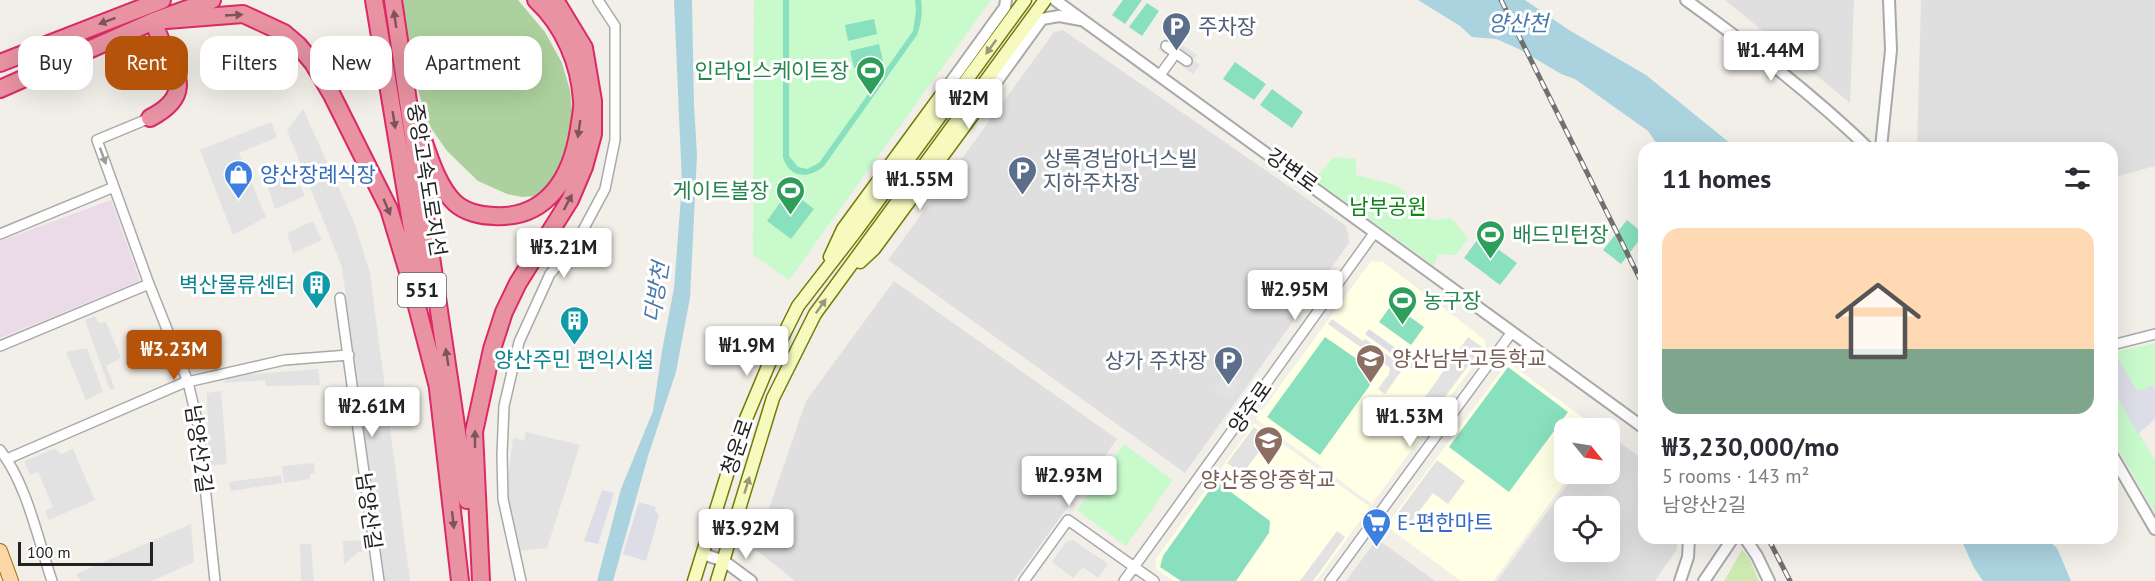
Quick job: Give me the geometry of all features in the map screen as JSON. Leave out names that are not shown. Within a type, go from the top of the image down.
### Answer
[{"type":"highway","points":[[0,89],[154,21],[212,0]]},
{"type":"highway","name":"중앙고속도로지선","points":[[374,0],[439,391],[460,581]]},
{"type":"highway","name":"중앙고속도로지선","points":[[393,0],[480,581]]},
{"type":"highway","points":[[406,91],[435,173],[454,202],[462,208],[484,216],[504,217],[530,211],[544,203],[564,179],[571,164],[577,144],[582,104],[572,54],[560,29],[536,0]]},
{"type":"highway","points":[[480,581],[474,432],[492,349],[504,312],[518,283],[570,200],[584,167],[593,134],[593,101],[584,48],[555,0]]},
{"type":"highway","points":[[0,63],[155,2]]},
{"type":"highway","points":[[154,21],[243,14],[284,33],[313,63],[332,95],[389,209],[439,391]]},
{"type":"highway","points":[[150,118],[170,105],[178,85],[172,62],[156,31],[154,21]]},
{"type":"main road","name":"청운로","points":[[694,581],[740,433],[769,364],[798,306],[856,231],[1025,0]]},
{"type":"main road","name":"청운로","points":[[717,581],[773,398],[815,314],[1045,0]]},
{"type":"main road","points":[[819,279],[843,229],[945,90]]},
{"type":"main road","points":[[837,283],[874,249],[974,113]]},
{"type":"main road","points":[[0,551],[11,581]]},
{"type":"street","points":[[521,581],[503,499],[504,406],[519,342],[550,274],[574,247],[605,189],[615,140],[615,26],[598,0]]},
{"type":"street","points":[[945,90],[1005,7],[1006,0]]},
{"type":"street","name":"강변로","points":[[1055,0],[1638,424]]},
{"type":"street","points":[[1686,0],[1742,40],[1798,85],[1861,142]]},
{"type":"street","points":[[1882,142],[1891,50],[1889,0]]},
{"type":"street","points":[[974,113],[1042,19],[1059,16],[1085,21]]},
{"type":"street","points":[[1166,46],[1187,61]]},
{"type":"street","points":[[1160,75],[1176,53]]},
{"type":"street","name":"남양산2길","points":[[150,118],[97,140],[149,284],[188,382],[199,429],[215,581]]},
{"type":"street","points":[[0,234],[114,187]]},
{"type":"street","name":"양주로","points":[[1124,581],[1375,232]]},
{"type":"street","points":[[0,346],[149,284]]},
{"type":"street","name":"남양산길","points":[[340,298],[350,355],[358,432],[379,581]]},
{"type":"street","points":[[1330,581],[1512,332]]},
{"type":"street","points":[[2118,343],[2155,334]]},
{"type":"street","points":[[7,459],[188,382],[284,360],[350,355]]},
{"type":"street","points":[[1626,415],[1638,430]]},
{"type":"street","points":[[0,450],[7,459],[23,492],[52,581]]},
{"type":"street","points":[[2118,465],[2155,529]]},
{"type":"street","points":[[1024,581],[1068,520],[1154,581]]},
{"type":"street","points":[[1680,581],[1688,557],[1689,544]]},
{"type":"street","points":[[1704,581],[1730,544]]},
{"type":"street","points":[[1749,544],[1769,581]]},
{"type":"street","points":[[703,554],[724,561],[751,581]]},
{"type":"shaded area","points":[[1725,0],[1854,0],[1850,103]]},
{"type":"shaded area","points":[[1921,0],[2155,0],[2155,166],[2118,176],[2118,142],[1917,142]]},
{"type":"shaded area","points":[[1063,30],[1346,226],[1348,233],[1349,243],[1185,473],[888,260],[1054,32]]},
{"type":"shaded area","name":"주차장","points":[[1168,35],[1197,55],[1193,60],[1200,65],[1193,74],[1158,49]]},
{"type":"shaded area","points":[[303,109],[354,222],[370,273],[410,581],[383,581],[342,267],[287,130]]},
{"type":"shaded area","name":"양산장례식장","points":[[271,122],[277,137],[239,153],[266,217],[233,235],[200,150]]},
{"type":"shaded area","points":[[291,167],[305,196],[275,209],[265,178]]},
{"type":"shaded area","points":[[111,200],[140,281],[0,338],[0,241]]},
{"type":"shaded area","points":[[313,221],[322,240],[293,253],[287,233]]},
{"type":"shaded area","name":"양산남부고등학교","points":[[1371,261],[1383,262],[1484,339],[1486,348],[1372,504],[1256,419]]},
{"type":"shaded area","points":[[894,281],[1117,439],[1014,581],[795,581],[755,549],[806,401]]},
{"type":"shaded area","points":[[95,316],[98,323],[106,322],[121,358],[106,366],[115,389],[110,390],[85,320]]},
{"type":"shaded area","points":[[1332,319],[1404,367],[1385,394],[1378,389],[1389,374],[1390,368],[1328,324]]},
{"type":"shaded area","points":[[1369,329],[1418,364],[1414,370],[1365,334]]},
{"type":"shaded area","points":[[1468,337],[1482,347],[1428,420],[1415,411]]},
{"type":"shaded area","points":[[87,348],[103,392],[86,400],[66,352]]},
{"type":"shaded area","points":[[2118,358],[2137,391],[2153,385],[2155,389],[2155,419],[2138,434],[2118,399]]},
{"type":"shaded area","points":[[1508,362],[1583,418],[1554,418],[1554,484],[1564,484],[1493,581],[1461,581],[1386,526]]},
{"type":"shaded area","points":[[318,369],[320,385],[266,386],[265,380],[224,383],[227,376]]},
{"type":"shaded area","name":"상가 주차장","points":[[1226,372],[1242,382],[1230,400],[1214,390]]},
{"type":"shaded area","points":[[221,391],[227,464],[209,466],[207,393]]},
{"type":"shaded area","name":"양산중앙중학교","points":[[1254,423],[1370,507],[1316,581],[1173,581],[1156,569],[1156,559]]},
{"type":"shaded area","points":[[1254,427],[1269,439],[1242,474],[1227,463]]},
{"type":"shaded area","points":[[526,432],[580,445],[547,548],[519,551],[509,499],[509,470],[513,438],[524,441]]},
{"type":"shaded area","points":[[1620,442],[1638,456],[1638,544],[1677,544],[1677,549],[1655,581],[1497,581],[1554,503],[1554,562],[1620,562],[1620,496],[1559,496],[1568,484],[1620,484]]},
{"type":"shaded area","points":[[54,449],[62,454],[73,449],[95,500],[49,520],[45,511],[53,507],[38,472],[30,475],[24,461]]},
{"type":"shaded area","points":[[1437,460],[1465,481],[1448,504],[1433,493],[1408,526],[1395,517]]},
{"type":"shaded area","points":[[314,463],[315,473],[310,474],[310,479],[284,483],[282,466]]},
{"type":"shaded area","points":[[281,475],[282,483],[231,491],[229,482]]},
{"type":"shaded area","points":[[602,490],[614,493],[598,544],[584,541]]},
{"type":"shaded area","points":[[639,502],[656,507],[655,511],[659,515],[646,561],[623,554]]},
{"type":"shaded area","points":[[191,524],[194,562],[152,581],[81,581],[76,574]]},
{"type":"shaded area","points":[[1337,531],[1345,537],[1313,581],[1300,581]]},
{"type":"shaded area","points":[[1377,539],[1435,581],[1346,581]]},
{"type":"shaded area","points":[[371,540],[371,551],[358,552],[344,565],[343,541]]},
{"type":"shaded area","points":[[1073,540],[1108,564],[1098,578],[1083,567],[1073,578],[1052,562],[1066,542]]},
{"type":"shaded area","points":[[300,544],[311,544],[314,581],[301,581]]},
{"type":"green space","points":[[403,0],[518,0],[545,32],[562,63],[570,90],[574,129],[563,179],[538,196],[522,197],[507,194],[478,181],[447,151],[429,125],[418,90],[542,90],[542,36],[408,36]]},
{"type":"green space","points":[[754,0],[991,0],[789,280],[753,255]]},
{"type":"green space","name":"인라인스케이트장","points":[[783,0],[789,0],[789,156],[798,167],[807,169],[819,163],[913,31],[915,0],[921,0],[920,27],[917,35],[824,166],[806,175],[790,170],[783,157]]},
{"type":"green space","points":[[1123,0],[1142,0],[1125,24],[1112,15]]},
{"type":"green space","points":[[1147,3],[1159,11],[1142,36],[1129,27]]},
{"type":"green space","points":[[874,19],[877,34],[848,41],[845,25]]},
{"type":"green space","points":[[879,44],[883,61],[854,68],[850,51]]},
{"type":"green space","points":[[1235,62],[1266,84],[1254,100],[1223,79]]},
{"type":"green space","points":[[1272,89],[1303,112],[1292,128],[1260,105]]},
{"type":"green space","name":"남부공원","points":[[1334,157],[1356,159],[1356,175],[1395,185],[1433,220],[1450,218],[1468,239],[1456,255],[1438,254],[1434,266],[1314,179]]},
{"type":"green space","name":"게이트볼장","points":[[789,190],[814,209],[791,239],[767,221]]},
{"type":"green space","points":[[1627,220],[1638,229],[1638,242],[1621,264],[1603,250]]},
{"type":"green space","name":"배드민턴장","points":[[1480,236],[1517,263],[1500,285],[1464,258]]},
{"type":"green space","name":"농구장","points":[[1392,304],[1424,327],[1411,345],[1379,322]]},
{"type":"green space","points":[[1325,337],[1364,364],[1370,385],[1320,455],[1267,417]]},
{"type":"green space","points":[[2155,343],[2155,389],[2153,385],[2137,392],[2118,357],[2118,351]]},
{"type":"green space","points":[[1508,367],[1568,412],[1564,418],[1554,418],[1554,431],[1509,492],[1449,447]]},
{"type":"green space","points":[[2118,398],[2155,460],[2155,513],[2118,448]]},
{"type":"green space","points":[[1124,444],[1173,480],[1126,546],[1077,510]]},
{"type":"green space","points":[[1216,481],[1270,521],[1269,533],[1236,581],[1181,581],[1160,567],[1163,556]]},
{"type":"green space","points":[[1742,550],[1750,560],[1759,581],[1724,581]]},
{"type":"water","points":[[674,0],[692,0],[697,155],[690,298],[676,372],[648,456],[613,581],[597,581],[621,489],[653,411],[674,288],[682,184]]},
{"type":"water","name":"양산천","points":[[1418,0],[1525,0],[1569,30],[1646,75],[1729,142],[1656,142],[1648,131],[1575,79],[1561,74],[1519,49],[1496,39],[1472,37],[1460,26]]},
{"type":"water","points":[[1963,544],[2052,544],[2057,548],[2071,581],[1983,581]]},
{"type":"railway","points":[[1501,0],[1638,275]]},
{"type":"railway","points":[[1771,544],[1790,581]]},
{"type":"place","name":"주차장","points":[[1177,52]]},
{"type":"place","name":"인라인스케이트장","points":[[870,96]]},
{"type":"place","name":"상록경남아너스빌 지하주차장","points":[[1022,196]]},
{"type":"place","name":"양산장례식장","points":[[239,200]]},
{"type":"place","name":"게이트볼장","points":[[790,216]]},
{"type":"place","name":"배드민턴장","points":[[1491,260]]},
{"type":"place","name":"벽산물류센터","points":[[316,310]]},
{"type":"place","name":"농구장","points":[[1402,326]]},
{"type":"place","name":"양산주민 편익시설","points":[[574,346]]},
{"type":"place","name":"양산남부고등학교","points":[[1371,384]]},
{"type":"place","name":"상가 주차장","points":[[1228,386]]},
{"type":"place","name":"양산중앙중학교","points":[[1268,466]]},
{"type":"place","name":"E-편한마트","points":[[1376,548]]},
{"type":"water label","name":"다방천","points":[[656,292]]}]
